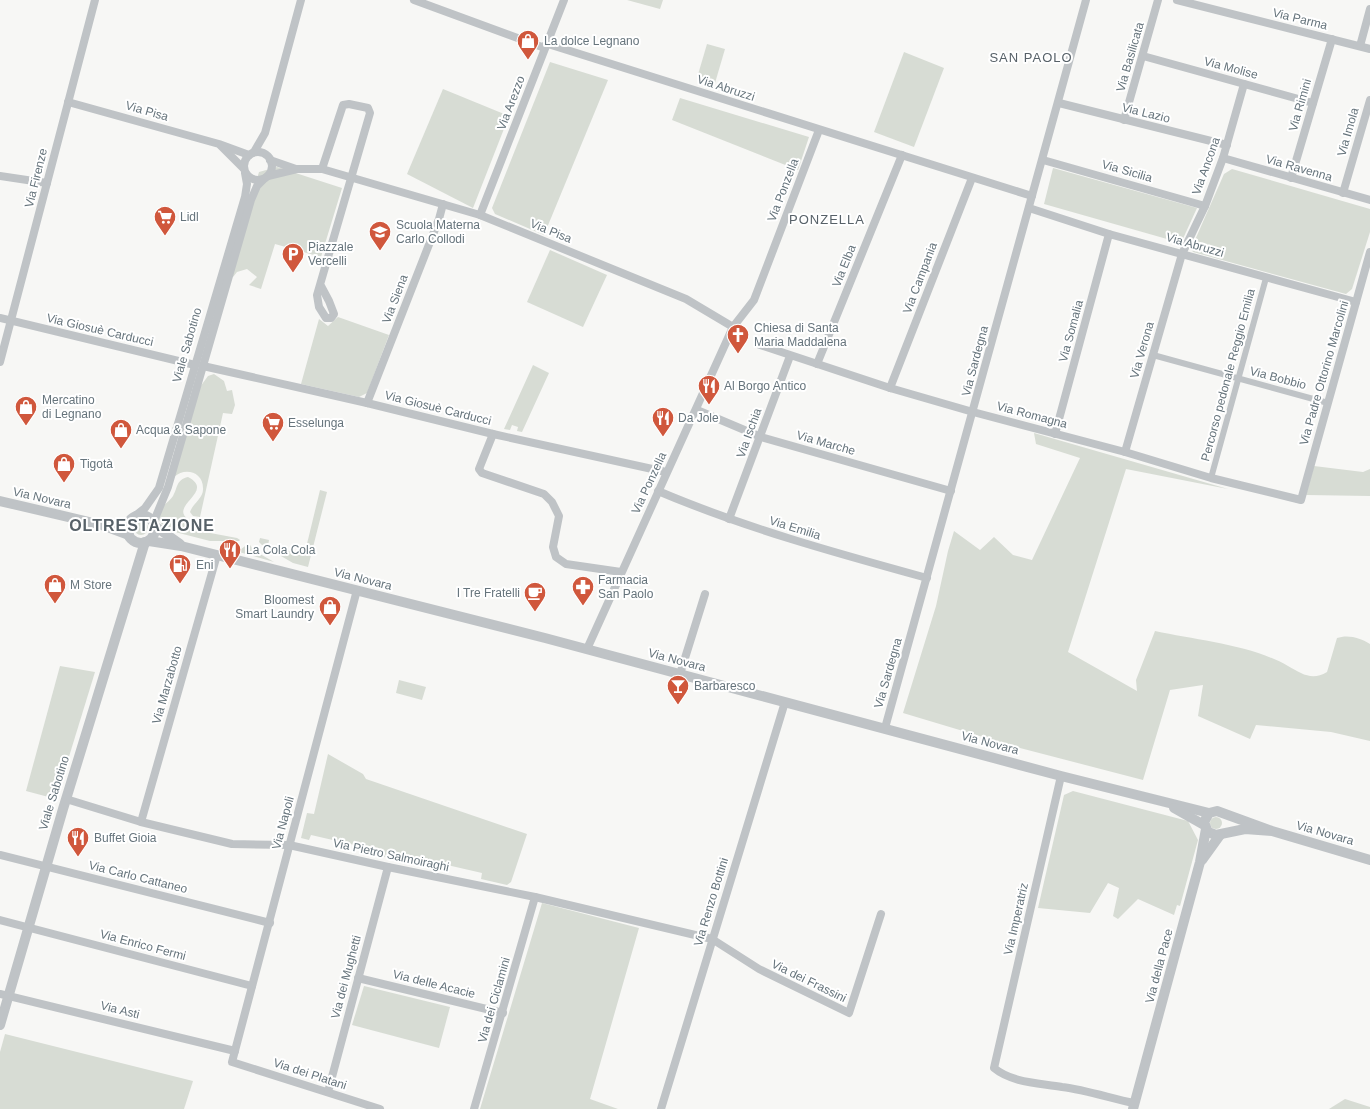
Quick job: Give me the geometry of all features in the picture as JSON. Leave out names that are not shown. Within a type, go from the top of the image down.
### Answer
[{"type":"street","name":"Via Firenze","points":[[0,362],[95,0]]},
{"type":"street","points":[[265,133],[268,157],[272,168],[266,178],[251,179],[244,171],[244,163],[265,133],[301,0]]},
{"type":"street","name":"Via Abruzzi","points":[[415,0],[542,47],[548,44],[1032,196]]},
{"type":"street","name":"Via Arezzo","points":[[480,215],[564,0]]},
{"type":"street","name":"Via Sardegna","points":[[885,728],[951,491],[977,413],[1032,196],[1059,103],[1086,0]]},
{"type":"street","name":"Via Basilicata","points":[[1124,120],[1158,0]]},
{"type":"street","name":"Via Parma","points":[[1177,0],[1370,49]]},
{"type":"street","points":[[1360,46],[1370,9]]},
{"type":"street","name":"Via Rimini","points":[[1291,178],[1332,39]]},
{"type":"street","name":"Via Molise","points":[[1143,56],[1313,103]]},
{"type":"street","name":"Via Ancona","points":[[1182,254],[1205,206],[1223,158],[1244,84]]},
{"type":"street","name":"Via Imola","points":[[1343,193],[1370,100]]},
{"type":"street","name":"Via Pisa","points":[[68,102],[251,154]]},
{"type":"street","name":"Via Lazio","points":[[1059,103],[1227,145]]},
{"type":"street","points":[[320,286],[370,113],[368,108],[349,104],[343,105],[322,169]]},
{"type":"street","name":"Via Ponzella","points":[[587,649],[666,472],[697,410],[733,327],[754,300],[819,130]]},
{"type":"street","name":"Via Pisa","points":[[219,144],[244,171]]},
{"type":"street","points":[[251,154],[259,151],[268,157]]},
{"type":"street","name":"Via Elba","points":[[817,364],[902,155]]},
{"type":"street","name":"Via Pisa","points":[[268,157],[297,169]]},
{"type":"street","name":"Via Ravenna","points":[[1223,158],[1370,200]]},
{"type":"street","name":"Via Sicilia","points":[[1043,160],[1205,206]]},
{"type":"street","name":"Via Pisa","points":[[266,178],[297,169],[322,169],[480,215],[686,300],[733,327]]},
{"type":"street","name":"Viale Sabotino","points":[[155,524],[158,507],[168,487],[199,365],[245,197],[247,184],[244,171]]},
{"type":"street","points":[[0,176],[47,184]]},
{"type":"street","name":"Viale Sabotino","points":[[133,517],[149,504],[159,488],[251,200],[257,186],[266,178]]},
{"type":"street","name":"Via Campania","points":[[890,388],[972,178]]},
{"type":"street","name":"Via Siena","points":[[367,403],[440,219],[443,204]]},
{"type":"street","name":"Via Abruzzi","points":[[1029,208],[1109,234],[1356,302]]},
{"type":"street","name":"Via Somalia","points":[[1055,434],[1109,234]]},
{"type":"street","name":"Via Padre Ottorino Marcolini","points":[[1301,500],[1370,252]]},
{"type":"street","name":"Via Verona","points":[[1125,452],[1182,254]]},
{"type":"street","name":"Percorso pedonale Reggio Emilia","points":[[1211,478],[1266,278]]},
{"type":"street","name":"Via Giosuè Carducci","points":[[0,318],[367,403],[493,434],[666,472]]},
{"type":"street","name":"Via Romagna","points":[[760,345],[890,388],[977,413],[1125,452],[1211,478],[1301,500]]},
{"type":"street","name":"Via Bobbio","points":[[1153,355],[1328,403]]},
{"type":"street","name":"Via Ischia","points":[[729,519],[761,437],[790,356]]},
{"type":"street","name":"Via Marche","points":[[697,410],[761,437],[951,491]]},
{"type":"street","points":[[493,434],[479,469],[482,473],[544,494],[552,502],[559,516],[553,547],[556,557],[566,564],[621,572]]},
{"type":"street","name":"Via Emilia","points":[[658,491],[729,519],[789,540],[927,578]]},
{"type":"street","name":"Via Novara","points":[[0,501],[102,525],[131,537]]},
{"type":"street","points":[[143,514],[155,524],[154,535],[147,542],[131,537],[127,526],[133,517],[143,514]]},
{"type":"street","name":"Via Novara","points":[[102,525],[121,522],[133,517]]},
{"type":"street","name":"Via Novara","points":[[155,524],[181,546]]},
{"type":"street","name":"Viale Sabotino","points":[[131,537],[136,570]]},
{"type":"street","name":"Viale Sabotino","points":[[0,1025],[4,995],[46,867],[136,570],[147,542]]},
{"type":"street","name":"Via Novara","points":[[147,542],[181,546],[357,590],[587,649],[1165,803],[1209,813],[1217,811],[1272,831],[1370,860]]},
{"type":"street","name":"Via Marzabotto","points":[[141,822],[216,555]]},
{"type":"street","name":"Via Napoli","points":[[232,1062],[357,590]]},
{"type":"street","points":[[680,674],[706,594]]},
{"type":"street","name":"Via Renzo Bottini","points":[[661,1109],[785,702]]},
{"type":"street","name":"Via Imperatriz","points":[[1061,776],[994,1068],[1000,1073],[1037,1084],[1062,1087],[1134,1106]]},
{"type":"street","name":"Via Pietro Salmoiraghi","points":[[66,799],[141,822],[232,844],[289,845],[535,897],[712,940]]},
{"type":"street","name":"Via Novara","points":[[1165,803],[1205,827],[1212,835],[1245,829],[1272,831]]},
{"type":"street","points":[[1205,827],[1205,818],[1209,813]]},
{"type":"street","points":[[1200,862],[1228,826],[1225,814]]},
{"type":"street","name":"Via della Pace","points":[[1134,1106],[1200,862],[1205,827]]},
{"type":"street","name":"Via Carlo Cattaneo","points":[[0,854],[46,867],[270,923]]},
{"type":"street","name":"Via dei Mughetti","points":[[328,1092],[388,867]]},
{"type":"street","name":"Via dei Ciclamini","points":[[474,1109],[503,1013],[535,897]]},
{"type":"street","name":"Via dei Frassini","points":[[712,940],[759,969],[848,1013],[881,914]]},
{"type":"street","name":"Via Enrico Fermi","points":[[0,920],[252,986]]},
{"type":"street","name":"Via delle Acacie","points":[[358,978],[503,1013]]},
{"type":"street","name":"Via Asti","points":[[4,995],[235,1050]]},
{"type":"street","name":"Via dei Platani","points":[[232,1062],[375,1108]]},
{"type":"shaded area","points":[[627,0],[663,0],[660,9]]},
{"type":"shaded area","points":[[707,44],[725,49],[715,83],[697,78]]},
{"type":"shaded area","points":[[904,52],[944,68],[914,147],[874,132]]},
{"type":"shaded area","points":[[550,62],[608,80],[544,235],[495,214],[492,208]]},
{"type":"shaded area","points":[[443,89],[509,116],[473,208],[407,174]]},
{"type":"shaded area","points":[[680,98],[809,137],[798,170],[672,120]]},
{"type":"shaded area","points":[[277,167],[342,188],[321,257],[275,244],[261,289],[249,285],[257,277],[247,269],[237,272],[233,277],[228,275],[259,172]]},
{"type":"shaded area","points":[[1053,168],[1197,208],[1181,243],[1044,204]]},
{"type":"shaded area","points":[[1232,169],[1370,209],[1370,232],[1352,289],[1346,294],[1193,252],[1191,249],[1224,174]]},
{"type":"shaded area","points":[[550,250],[607,275],[583,327],[527,302]]},
{"type":"shaded area","points":[[338,317],[389,335],[367,393],[359,397],[301,384],[319,319],[328,326]]},
{"type":"shaded area","points":[[533,365],[549,373],[522,432],[517,431],[518,427],[512,425],[510,430],[504,429]]},
{"type":"shaded area","points":[[214,374],[224,381],[227,391],[232,390],[235,405],[232,414],[223,413],[200,517],[193,516],[190,512],[203,492],[200,478],[193,473],[188,472],[183,472],[174,477],[200,387],[208,376]]},
{"type":"shaded area","points":[[1034,433],[1228,489],[1126,469],[1068,652],[1137,691],[1136,680],[1155,631],[1241,648],[1274,659],[1303,674],[1312,676],[1322,675],[1327,672],[1337,638],[1346,636],[1359,638],[1370,644],[1370,741],[1331,732],[1256,725],[1250,739],[1198,716],[1203,685],[1170,690],[1143,780],[1020,748],[903,713],[936,606],[954,531],[980,550],[994,537],[1013,555],[1032,560],[1080,458],[1036,444]]},
{"type":"shaded area","points":[[1314,466],[1363,472],[1370,469],[1370,496],[1306,495]]},
{"type":"shaded area","points":[[188,477],[196,483],[197,490],[184,508],[184,514],[190,520],[206,526],[205,532],[237,538],[240,540],[239,541],[210,541],[166,531],[159,520],[159,511],[173,496],[179,482]]},
{"type":"shaded area","points":[[320,490],[327,492],[308,567],[293,563],[259,542],[260,538],[269,540],[268,546],[299,553],[301,547],[306,548]]},
{"type":"shaded area","points":[[141,521],[146,523],[148,528],[146,533],[141,535],[136,533],[134,528],[136,523]]},
{"type":"shaded area","points":[[249,543],[253,550],[274,562],[225,548],[240,550]]},
{"type":"shaded area","points":[[60,666],[95,672],[56,799],[26,791]]},
{"type":"shaded area","points":[[399,680],[426,687],[422,700],[396,693]]},
{"type":"shaded area","points":[[328,754],[363,774],[366,779],[527,834],[511,882],[507,885],[481,879],[482,873],[408,856],[406,862],[371,854],[372,849],[311,835],[309,840],[301,838],[307,813],[314,814]]},
{"type":"shaded area","points":[[1073,791],[1188,821],[1198,840],[1180,906],[1177,905],[1174,915],[1138,899],[1118,919],[1113,916],[1119,888],[1108,883],[1090,913],[1038,908],[1064,795]]},
{"type":"shaded area","points":[[1214,817],[1218,817],[1222,823],[1218,829],[1214,829],[1210,825],[1210,821]]},
{"type":"shaded area","points":[[542,903],[639,928],[590,1099],[618,1109],[480,1109]]},
{"type":"shaded area","points":[[364,986],[450,1007],[439,1048],[352,1025]]},
{"type":"shaded area","points":[[5,1034],[193,1081],[184,1109],[0,1109],[0,1052]]},
{"type":"shaded area","points":[[1345,1099],[1370,1107],[1370,1109],[1329,1109]]},
{"type":"place","name":"La dolce Legnano","points":[[528,60]]},
{"type":"place","name":"Lidl","points":[[165,236]]},
{"type":"place","name":"Scuola Materna Carlo Collodi","points":[[380,252]]},
{"type":"place","name":"Piazzale Vercelli","points":[[293,274]]},
{"type":"place","name":"Chiesa di Santa Maria Maddalena","points":[[738,354]]},
{"type":"place","name":"Al Borgo Antico","points":[[709,406]]},
{"type":"place","name":"Mercatino di Legnano","points":[[26,426]]},
{"type":"place","name":"Da Jole","points":[[663,438]]},
{"type":"place","name":"Esselunga","points":[[273,442]]},
{"type":"place","name":"Acqua & Sapone","points":[[121,450]]},
{"type":"place","name":"Tigotà","points":[[64,484]]},
{"type":"place","name":"La Cola Cola","points":[[230,570]]},
{"type":"place","name":"Eni","points":[[180,584]]},
{"type":"place","name":"M Store","points":[[55,604]]},
{"type":"place","name":"Farmacia San Paolo","points":[[583,606]]},
{"type":"place","name":"I Tre Fratelli","points":[[535,612]]},
{"type":"place","name":"Bloomest Smart Laundry","points":[[330,626]]},
{"type":"place","name":"Barbaresco","points":[[678,706]]},
{"type":"place","name":"Buffet Gioia","points":[[78,858]]},
{"type":"district","name":"SAN PAOLO","points":[[1031,57]]},
{"type":"district","name":"PONZELLA","points":[[827,219]]},
{"type":"district","name":"OLTRESTAZIONE","points":[[142,525]]}]
